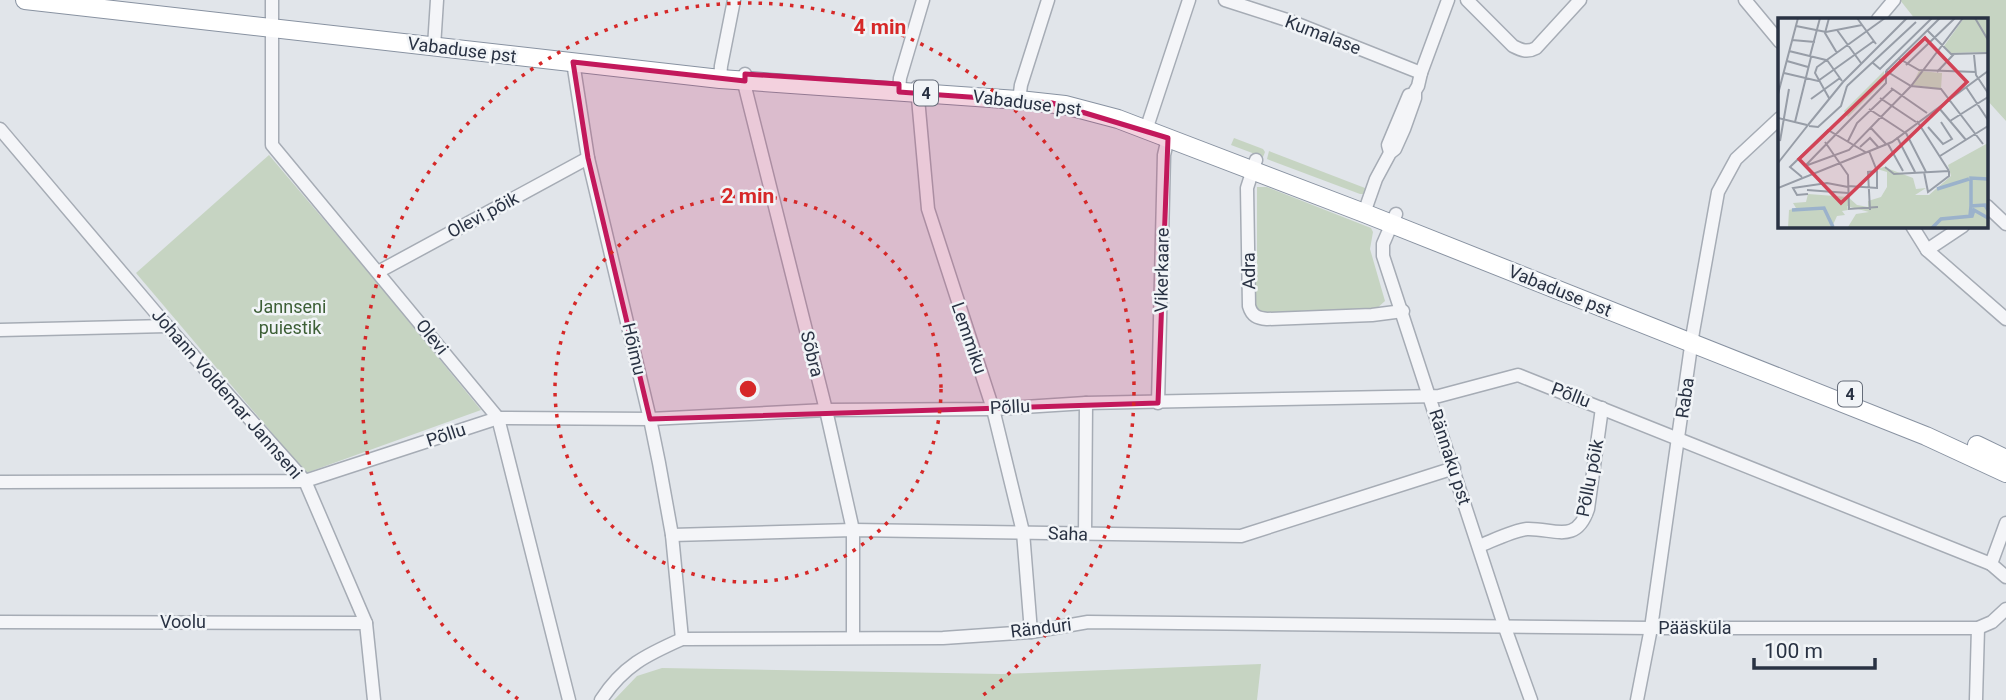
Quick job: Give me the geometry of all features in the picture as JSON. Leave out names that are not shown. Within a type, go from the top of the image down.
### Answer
[{"type":"highway","name":"Vabaduse pst","points":[[32,0],[272,24],[720,76]]},
{"type":"highway","name":"Vabaduse pst","points":[[96,0],[272,24]]},
{"type":"highway","name":"Vabaduse pst","points":[[435,43],[573,62],[720,76],[1020,96],[1148,125],[1956,436],[2006,459]]},
{"type":"highway","name":"Vabaduse pst","points":[[1148,125],[1168,138],[1254,165]]},
{"type":"highway","name":"Vabaduse pst","points":[[1693,337],[2006,473]]},
{"type":"street","name":"Olevi","points":[[272,0],[272,145],[498,418],[569,700]]},
{"type":"street","points":[[435,43],[437,0]]},
{"type":"street","points":[[720,76],[734,0]]},
{"type":"street","name":"Lemmiku","points":[[923,0],[908,88],[928,209],[993,409],[1023,532],[1031,632]]},
{"type":"street","points":[[1020,96],[1048,0]]},
{"type":"street","points":[[1148,125],[1189,0]]},
{"type":"street","name":"Kumalase","points":[[1225,0],[1290,22],[1420,73]]},
{"type":"street","points":[[1467,0],[1513,46],[1522,51],[1536,48],[1580,0]]},
{"type":"street","points":[[1745,0],[1778,40]]},
{"type":"street","points":[[1879,18],[1894,0]]},
{"type":"street","points":[[1366,208],[1376,179],[1390,153],[1388,145],[1406,98],[1418,86],[1420,73],[1446,1]]},
{"type":"street","name":"Hõimu","points":[[573,62],[588,158],[650,419],[672,535],[682,639]]},
{"type":"street","name":"Sõbra","points":[[745,78],[853,530],[853,637]]},
{"type":"street","name":"Raba","points":[[1637,700],[1651,628],[1693,337],[1718,192],[1737,159],[1778,120]]},
{"type":"street","name":"Johann Voldemar Jannseni","points":[[0,129],[167,326],[304,481],[366,623],[374,700]]},
{"type":"street","name":"Vikerkaare","points":[[1158,403],[1164,155],[1168,138]]},
{"type":"street","name":"Olevi põik","points":[[378,272],[588,158]]},
{"type":"street","name":"Adra","points":[[1254,165],[1247,188],[1249,306],[1255,317],[1267,319],[1372,315],[1402,311]]},
{"type":"street","points":[[1988,209],[2006,224]]},
{"type":"street","name":"Rännaku pst","points":[[1394,219],[1383,244],[1383,256],[1531,700]]},
{"type":"street","points":[[1913,228],[1927,250],[2006,319]]},
{"type":"street","points":[[1927,250],[1960,228]]},
{"type":"street","points":[[0,330],[167,326]]},
{"type":"street","name":"Põllu","points":[[0,482],[304,481],[498,418],[650,419],[826,410],[993,409],[1086,403],[1430,397],[1518,375],[1992,564],[2006,577]]},
{"type":"street","points":[[1085,535],[1086,403]]},
{"type":"street","name":"Põllu põik","points":[[1479,546],[1525,529],[1560,533],[1574,530],[1584,522],[1602,408]]},
{"type":"street","name":"Saha","points":[[672,535],[853,530],[1241,536],[1454,468]]},
{"type":"street","points":[[1992,564],[2006,523]]},
{"type":"street","points":[[1976,700],[1978,628],[1992,622],[2006,609]]},
{"type":"street","name":"Voolu","points":[[0,622],[366,623]]},
{"type":"street","name":"Ränduri","points":[[601,700],[615,679],[628,667],[648,654],[682,639],[943,638],[1031,632],[1088,622],[1504,625]]},
{"type":"street","name":"Pääsküla","points":[[1504,625],[1978,628]]},
{"type":"highlighted area","points":[[573,62],[745,81],[745,74],[899,84],[899,92],[1052,103],[1168,138],[1158,403],[650,419],[588,158]]},
{"type":"green space","points":[[1900,0],[2006,0],[2006,121],[1988,101],[1988,18],[1914,18]]},
{"type":"green space","points":[[1234,138],[1263,149],[1263,157],[1231,145]]},
{"type":"green space","points":[[1269,151],[1365,190],[1360,194],[1267,159]]},
{"type":"green space","name":"Jannseni puiestik","points":[[269,155],[481,410],[306,473],[136,273]]},
{"type":"green space","points":[[1257,187],[1267,187],[1371,228],[1373,232],[1370,249],[1385,301],[1375,310],[1258,314],[1253,307],[1251,281],[1257,281]]},
{"type":"green space","points":[[1261,664],[1257,700],[614,700],[637,676],[662,668],[1002,674]]}]
